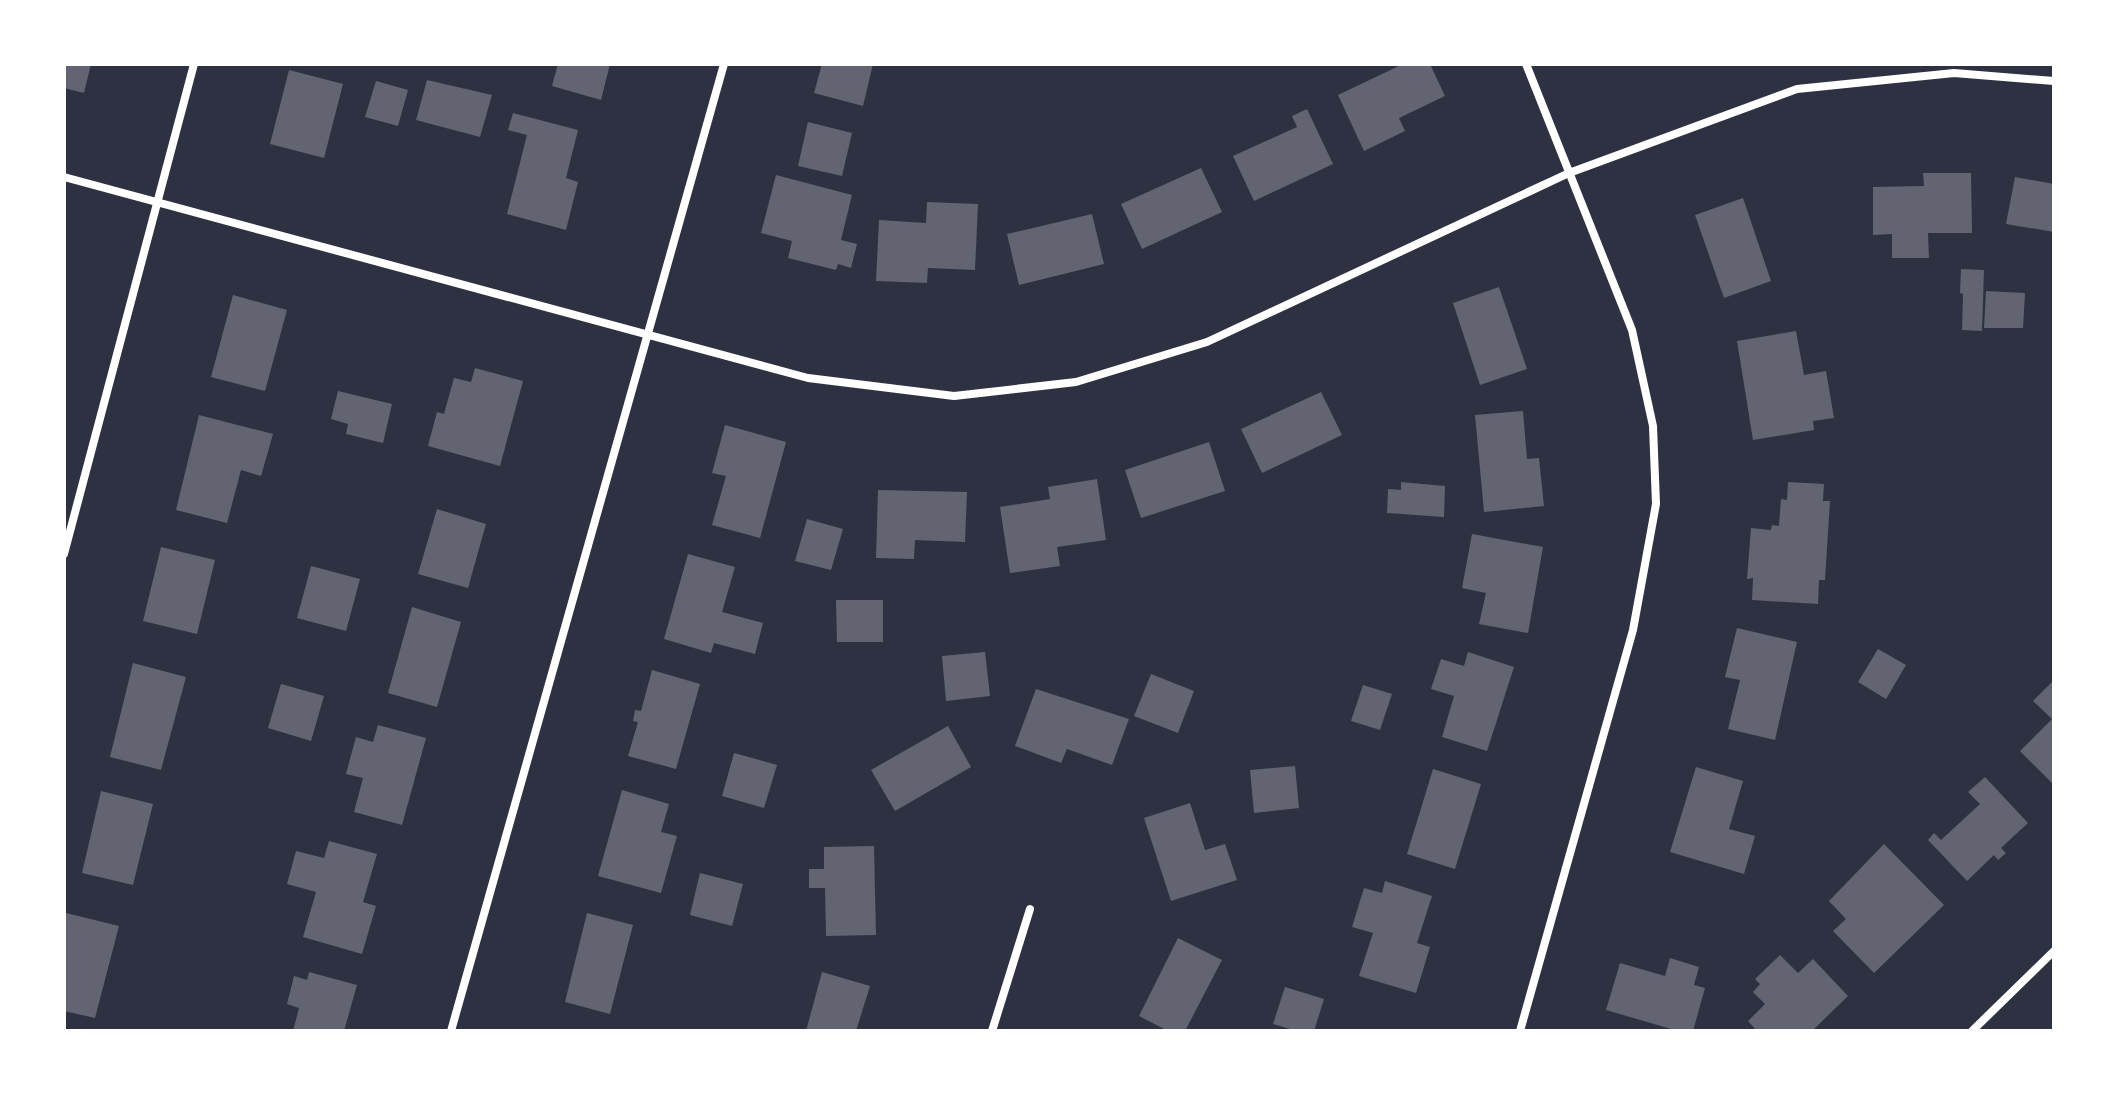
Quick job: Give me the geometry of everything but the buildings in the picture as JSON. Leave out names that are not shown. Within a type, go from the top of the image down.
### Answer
[{"type":"street","points":[[64,554],[194,64]]},
{"type":"street","points":[[451,1031],[724,64]]},
{"type":"street","points":[[1520,1031],[1633,630],[1656,504],[1653,426],[1632,330],[1526,64]]},
{"type":"street","points":[[64,177],[808,378],[954,396],[1076,382],[1207,342],[1569,173],[1797,89],[1954,73],[2054,81]]},
{"type":"street","points":[[992,1031],[1030,909]]},
{"type":"street","points":[[1972,1031],[2054,951]]}]
